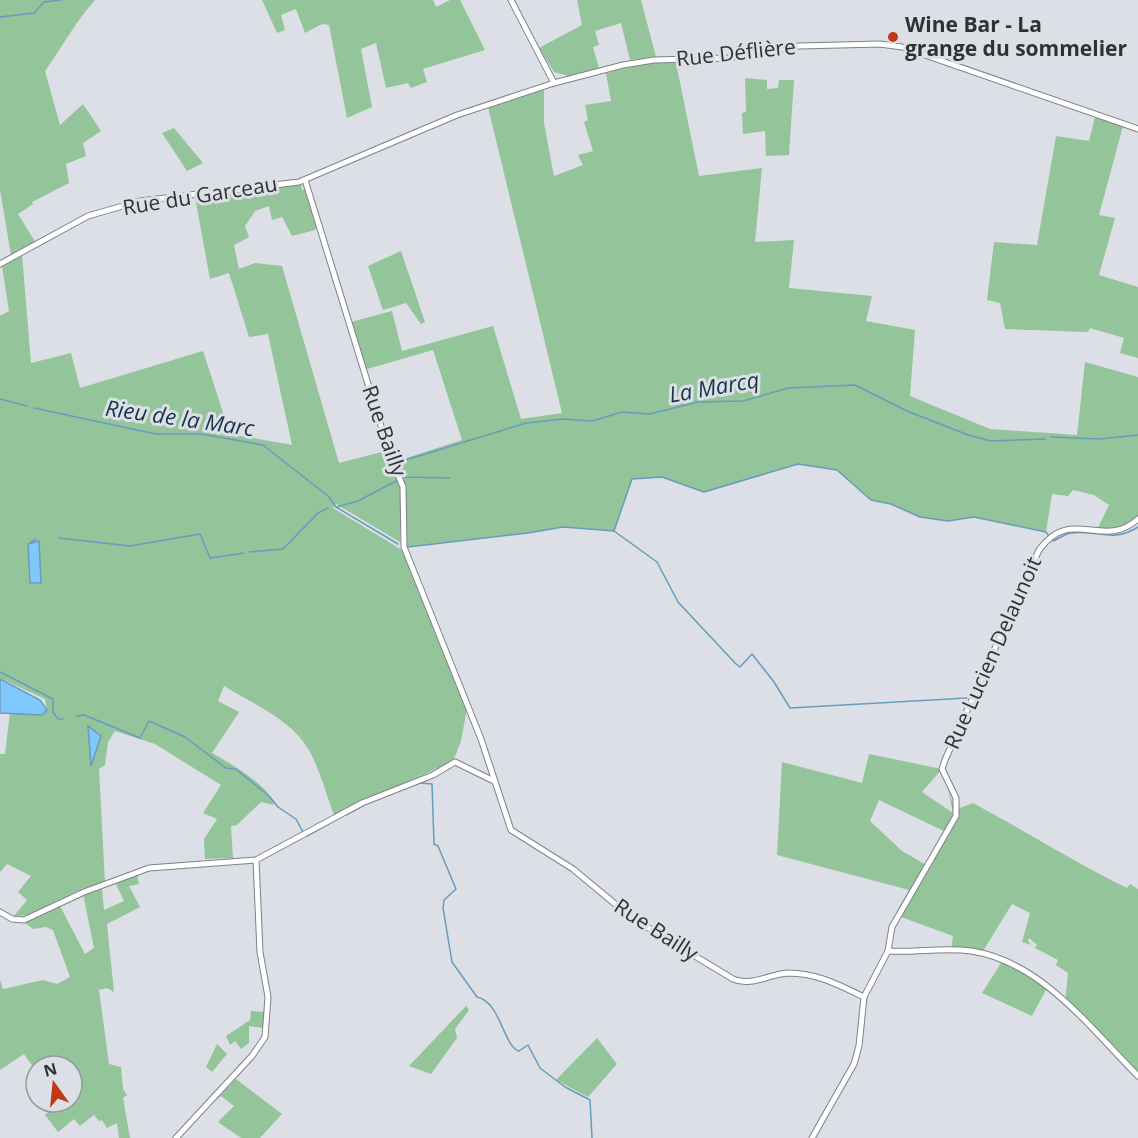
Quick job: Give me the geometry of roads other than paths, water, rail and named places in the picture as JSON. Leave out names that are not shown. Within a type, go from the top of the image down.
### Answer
[{"type":"street","points":[[511,0],[554,83]]},
{"type":"street","name":"Rue Déflière","points":[[305,180],[457,115],[554,83],[635,62],[730,58],[799,46],[886,44],[902,47],[1138,129]]},
{"type":"street","name":"Rue du Garceau","points":[[0,264],[88,216],[140,201],[305,180]]},
{"type":"street","name":"Rue Bailly","points":[[305,180],[373,403],[401,479],[404,547],[481,739],[507,823],[515,834],[573,869],[632,918],[710,965],[746,982],[781,974],[820,977],[864,997]]},
{"type":"street","name":"Rue Lucien Delaunoit","points":[[888,951],[892,927],[956,816],[956,798],[942,769],[1040,550],[1053,535],[1070,528],[1115,532],[1138,519]]},
{"type":"street","points":[[0,912],[12,919],[24,920],[84,892],[149,867],[256,860],[362,803],[433,775],[455,762],[494,782]]},
{"type":"street","points":[[176,1138],[214,1099],[263,1042],[268,997],[260,952],[256,860]]},
{"type":"street","points":[[812,1138],[856,1059],[864,997],[888,951],[971,951],[1028,971],[1048,986],[1138,1076]]},
{"type":"water","points":[[39,541],[41,583],[30,583],[28,544]]},
{"type":"water","points":[[0,679],[40,700],[47,710],[42,715],[0,713]]},
{"type":"water","points":[[88,726],[101,736],[91,766]]},
{"type":"waterway","points":[[0,17],[34,13],[44,2],[61,0]]},
{"type":"waterway","name":"La Marcq","points":[[450,478],[403,477],[399,462],[526,423],[563,419],[592,421],[622,412],[650,414],[698,402],[743,401],[788,388],[855,385],[907,411],[968,435],[991,441],[1045,439]]},
{"type":"waterway","points":[[0,399],[27,406]]},
{"type":"waterway","name":"Rieu de la Marc","points":[[34,408],[156,434],[202,434],[263,445],[328,496],[336,507],[398,544]]},
{"type":"waterway","name":"La Marcq","points":[[1051,437],[1099,439],[1138,435]]},
{"type":"waterway","points":[[408,547],[563,527],[614,531],[632,479],[662,477],[704,492],[798,464],[837,470],[871,500],[891,504],[920,517],[948,521],[974,517],[1046,532],[1048,535]]},
{"type":"waterway","name":"La Marcq","points":[[337,507],[358,501],[398,480]]},
{"type":"waterway","points":[[249,552],[283,549],[318,513],[328,508]]},
{"type":"waterway","points":[[1053,541],[1071,533],[1120,535],[1138,527]]},
{"type":"waterway","points":[[614,531],[657,562],[678,602],[736,664],[740,667],[752,654],[774,682],[790,708],[967,698]]},
{"type":"waterway","points":[[59,538],[130,546],[200,534],[210,558],[244,553]]},
{"type":"waterway","points":[[31,542],[36,539]]},
{"type":"waterway","points":[[0,672],[53,699],[53,712],[58,719],[63,719]]},
{"type":"waterway","points":[[77,716],[84,715],[140,738],[149,721],[185,737],[226,768],[236,769],[270,797],[278,807],[296,819],[303,832]]},
{"type":"waterway","points":[[420,783],[432,784],[434,844],[438,846],[456,889],[444,900],[443,908],[452,962],[477,997],[485,1001],[497,1015],[514,1047],[519,1051],[528,1045],[540,1068],[565,1087],[590,1100],[592,1138]]},
{"type":"waterway","points":[[346,815],[368,803]]},
{"type":"waterway","points":[[307,836],[339,818]]},
{"type":"place","name":"Wine Bar - La grange du sommelier","points":[[893,37]]}]
